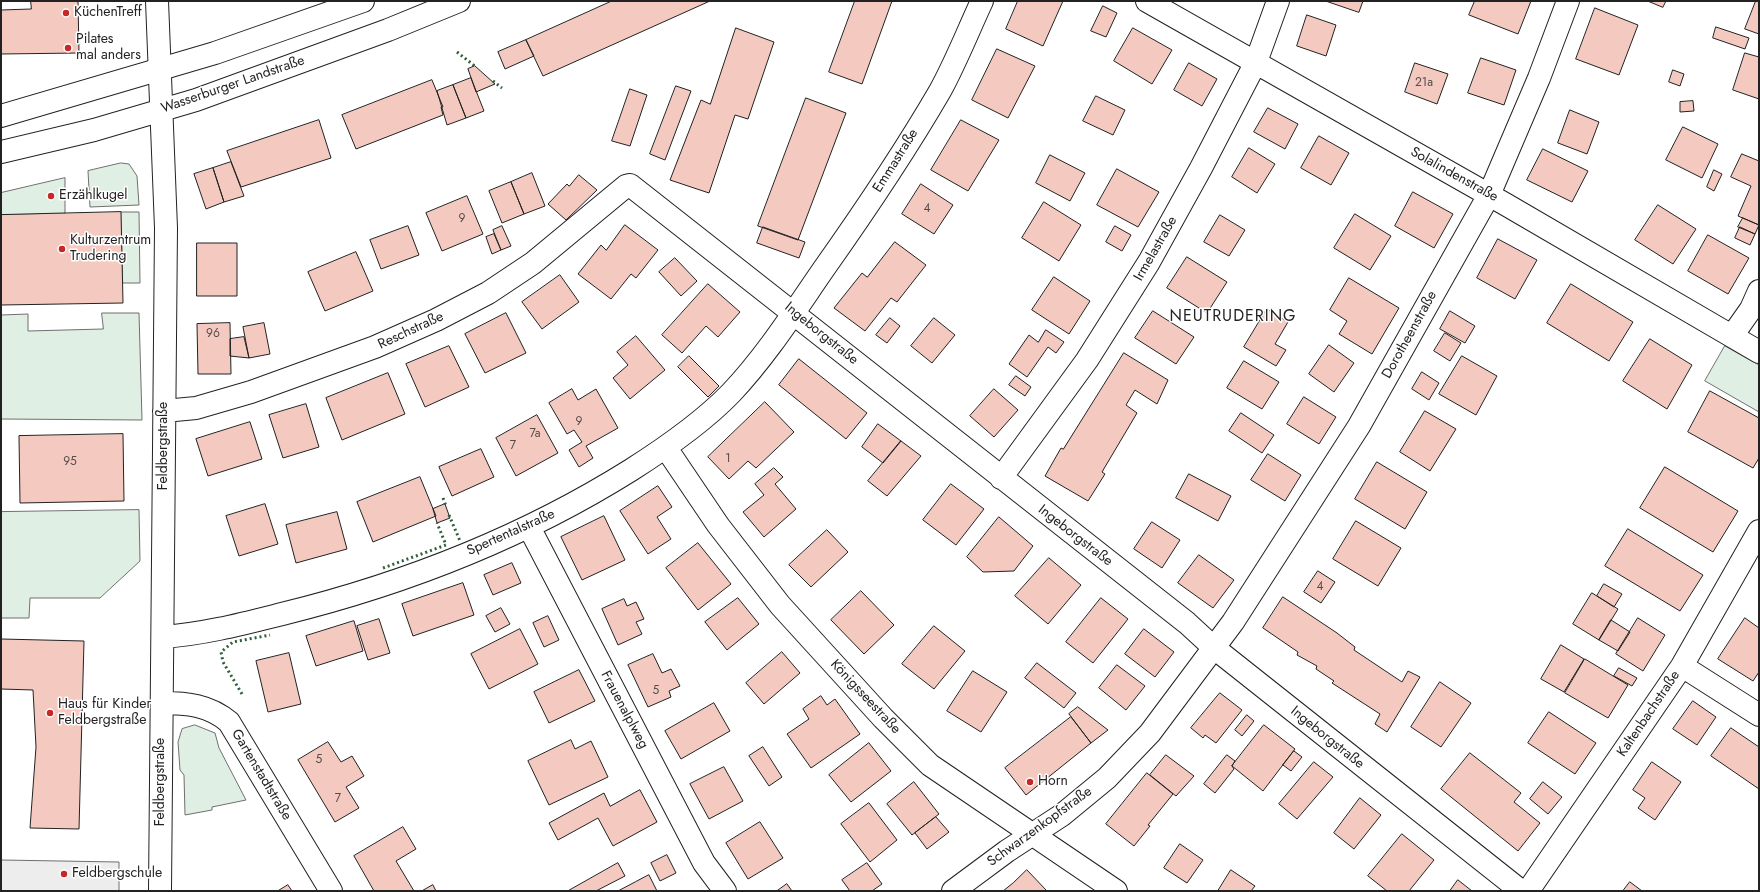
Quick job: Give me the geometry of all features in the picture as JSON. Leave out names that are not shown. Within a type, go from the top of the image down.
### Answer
[{"type":"street","name":"Feldbergstraße","points":[[157,1],[160,111],[166,228],[160,891]]},
{"type":"street","points":[[1,116],[216,52],[363,1]]},
{"type":"street","name":"Wasserburger Landstraße","points":[[1,152],[94,130],[196,100],[459,1]]},
{"type":"street","name":"Emmastraße","points":[[794,313],[871,201],[941,89],[982,1]]},
{"type":"street","name":"Solalindenstraße","points":[[1147,1],[1489,195],[1759,352]]},
{"type":"street","name":"Irmelastraße","points":[[1001,478],[1087,360],[1149,262],[1201,168],[1256,62],[1278,1]]},
{"type":"street","name":"Dorotheenstraße","points":[[1213,647],[1233,622],[1359,426],[1489,195],[1539,78],[1568,1]]},
{"type":"street","name":"Ingeborgstraße","points":[[626,186],[630,185],[794,313],[1001,478],[1187,623],[1213,647],[1521,891]]},
{"type":"street","name":"Reschstraße","points":[[164,410],[196,408],[251,392],[375,347],[436,320],[488,293],[533,263],[626,186]]},
{"type":"street","points":[[1732,336],[1751,309],[1759,291]]},
{"type":"street","name":"Spertentalstraße","points":[[163,637],[197,634],[311,607],[393,581],[458,557],[529,527],[596,492],[666,448],[729,394],[766,351],[794,313]]},
{"type":"street","name":"Königsseestraße","points":[[666,448],[718,525],[780,605],[883,718],[930,765],[1116,891]]},
{"type":"street","name":"Frauenalplweg","points":[[529,527],[704,863],[724,891]]},
{"type":"street","name":"Kaltenbachstraße","points":[[1528,891],[1682,666],[1759,531]]},
{"type":"street","name":"Schwarzenkopfstraße","points":[[953,891],[1062,815],[1107,778],[1150,733],[1213,647]]},
{"type":"street","points":[[1682,666],[1759,715]]},
{"type":"street","name":"Gartenstadtstraße","points":[[162,703],[196,705],[220,714],[229,722],[331,891]]},
{"type":"green space","points":[[121,163],[129,164],[137,176],[139,205],[90,207],[88,171]]},
{"type":"green space","points":[[65,178],[65,214],[1,215],[1,193]]},
{"type":"green space","points":[[121,212],[139,212],[140,283],[123,283]]},
{"type":"green space","points":[[102,313],[139,313],[142,420],[1,419],[1,315],[28,314],[28,331],[103,329]]},
{"type":"green space","points":[[1725,346],[1759,365],[1759,412],[1705,381]]},
{"type":"green space","points":[[139,510],[140,561],[100,598],[30,598],[29,618],[1,618],[1,512]]},
{"type":"green space","points":[[195,725],[215,733],[219,748],[246,800],[212,807],[212,810],[185,815],[184,775],[180,770],[178,742],[182,729]]},
{"type":"shaded area","name":"Feldbergschule","points":[[1,860],[119,862],[119,891],[1,891]]},
{"type":"building","points":[[31,1],[78,1],[79,53],[1,54],[1,10],[31,9]]},
{"type":"building","points":[[612,1],[710,1],[543,76],[526,40]]},
{"type":"building","points":[[855,1],[892,1],[862,84],[829,72]]},
{"type":"building","points":[[1018,1],[1063,1],[1043,46],[1006,29]]},
{"type":"building","points":[[1326,1],[1363,1],[1359,12]]},
{"type":"building","points":[[1475,1],[1531,1],[1518,34],[1469,15]]},
{"type":"building","points":[[1648,1],[1666,1],[1663,7]]},
{"type":"building","points":[[1756,1],[1759,1],[1759,34],[1745,29]]},
{"type":"building","points":[[1103,6],[1117,13],[1106,37],[1091,31]]},
{"type":"building","points":[[1595,8],[1638,25],[1619,75],[1576,59]]},
{"type":"building","points":[[1307,15],[1336,25],[1326,56],[1297,46]]},
{"type":"building","points":[[1716,27],[1749,38],[1745,49],[1713,38]]},
{"type":"building","points":[[736,28],[774,42],[748,119],[735,115],[709,193],[670,180],[701,100],[710,104]]},
{"type":"building","points":[[1133,28],[1172,50],[1152,84],[1114,61]]},
{"type":"building","points":[[526,40],[534,56],[505,69],[498,52]]},
{"type":"building","points":[[997,49],[1035,66],[1008,118],[972,100]]},
{"type":"building","points":[[1745,53],[1759,57],[1759,99],[1733,90]]},
{"type":"building","points":[[1481,58],[1516,70],[1504,105],[1468,93]]},
{"type":"building","points":[[1189,63],[1217,79],[1202,106],[1174,90]]},
{"type":"building","points":[[1415,63],[1448,74],[1437,104],[1405,92]]},
{"type":"building","points":[[475,66],[495,84],[476,92],[468,69]]},
{"type":"building","points":[[1673,70],[1684,74],[1680,86],[1669,82]]},
{"type":"building","points":[[471,78],[484,111],[466,118],[453,85]]},
{"type":"building","points":[[432,80],[443,107],[441,107],[443,115],[356,149],[342,115]]},
{"type":"building","points":[[453,85],[466,118],[447,125],[437,91]]},
{"type":"building","points":[[676,86],[691,91],[665,160],[650,154]]},
{"type":"building","points":[[630,89],[647,95],[630,146],[612,141]]},
{"type":"building","points":[[1096,96],[1125,110],[1113,135],[1083,121]]},
{"type":"building","points":[[806,98],[846,113],[798,240],[758,226]]},
{"type":"building","points":[[1693,101],[1694,111],[1680,112],[1680,102]]},
{"type":"building","points":[[1268,108],[1298,124],[1285,149],[1254,132]]},
{"type":"building","points":[[1570,110],[1599,122],[1587,154],[1558,143]]},
{"type":"building","points":[[319,120],[331,158],[241,187],[227,151]]},
{"type":"building","points":[[961,120],[999,140],[968,191],[931,170]]},
{"type":"building","points":[[1683,127],[1718,144],[1702,178],[1666,160]]},
{"type":"building","points":[[1319,136],[1349,153],[1331,185],[1301,168]]},
{"type":"building","points":[[1249,148],[1275,164],[1257,193],[1232,177]]},
{"type":"building","points":[[1543,149],[1588,171],[1572,202],[1527,180]]},
{"type":"building","points":[[1742,154],[1759,161],[1759,225],[1738,216],[1751,186],[1731,177]]},
{"type":"building","points":[[1050,155],[1085,173],[1070,201],[1036,183]]},
{"type":"building","points":[[231,162],[244,196],[224,202],[213,168]]},
{"type":"building","points":[[213,168],[224,202],[206,209],[194,174]]},
{"type":"building","points":[[1117,169],[1159,192],[1138,227],[1097,205]]},
{"type":"building","points":[[1714,170],[1722,174],[1714,191],[1707,187]]},
{"type":"building","points":[[532,173],[545,206],[524,214],[511,182]]},
{"type":"building","points":[[579,175],[597,190],[566,220],[548,204],[567,184],[569,186]]},
{"type":"building","points":[[511,182],[524,214],[502,223],[489,191]]},
{"type":"building","points":[[921,184],[953,205],[934,234],[902,214]]},
{"type":"building","points":[[1413,192],[1453,214],[1434,248],[1395,226]]},
{"type":"building","points":[[467,196],[483,234],[442,251],[426,213]]},
{"type":"building","points":[[1044,202],[1081,225],[1059,261],[1022,238]]},
{"type":"building","points":[[1658,205],[1696,229],[1673,264],[1635,240]]},
{"type":"building","name":"Kulturzentrum Trudering","points":[[121,212],[123,303],[1,305],[1,215]]},
{"type":"building","points":[[1355,214],[1391,236],[1370,270],[1334,248]]},
{"type":"building","points":[[1220,215],[1245,230],[1229,256],[1204,242]]},
{"type":"building","points":[[1743,218],[1759,225],[1755,234],[1738,227]]},
{"type":"building","points":[[625,225],[658,250],[636,278],[631,274],[611,299],[578,274],[601,245],[606,250]]},
{"type":"building","points":[[408,226],[419,255],[381,269],[370,240]]},
{"type":"building","points":[[502,226],[511,246],[501,250],[493,230]]},
{"type":"building","points":[[1115,226],[1131,235],[1122,251],[1106,242]]},
{"type":"building","points":[[763,227],[805,242],[799,258],[757,243]]},
{"type":"building","points":[[1740,227],[1755,234],[1750,245],[1735,238]]},
{"type":"building","points":[[494,234],[501,250],[492,254],[486,237]]},
{"type":"building","points":[[1708,235],[1749,258],[1728,294],[1688,271]]},
{"type":"building","points":[[1498,239],[1537,260],[1515,299],[1477,278]]},
{"type":"building","points":[[895,242],[926,265],[897,302],[891,298],[865,331],[834,308],[862,273],[867,277]]},
{"type":"building","points":[[197,243],[237,243],[237,296],[197,296]]},
{"type":"building","points":[[356,252],[373,291],[325,311],[308,272]]},
{"type":"building","points":[[1187,257],[1227,282],[1207,313],[1167,288]]},
{"type":"building","points":[[675,258],[697,281],[681,296],[659,272]]},
{"type":"building","points":[[560,275],[579,302],[542,329],[522,302]]},
{"type":"building","points":[[1054,277],[1090,301],[1069,334],[1032,310]]},
{"type":"building","points":[[1349,278],[1399,308],[1372,354],[1339,334],[1347,321],[1330,310]]},
{"type":"building","points":[[708,284],[740,312],[718,337],[706,326],[682,353],[662,335]]},
{"type":"building","points":[[1571,284],[1633,322],[1609,361],[1547,323]]},
{"type":"building","points":[[1267,309],[1288,322],[1275,344],[1286,350],[1276,366],[1244,347]]},
{"type":"building","points":[[1153,311],[1194,337],[1176,364],[1135,338]]},
{"type":"building","points":[[1450,311],[1475,326],[1465,343],[1440,329]]},
{"type":"building","points":[[506,313],[526,353],[485,373],[465,334]]},
{"type":"building","points":[[890,318],[900,326],[887,343],[876,335]]},
{"type":"building","points":[[934,318],[955,335],[932,363],[911,346]]},
{"type":"building","points":[[230,323],[231,374],[198,374],[197,324]]},
{"type":"building","points":[[264,323],[270,354],[249,358],[243,327]]},
{"type":"building","points":[[1046,330],[1064,342],[1056,353],[1048,347],[1027,377],[1009,364],[1029,335],[1038,342]]},
{"type":"building","points":[[1445,333],[1461,343],[1450,361],[1434,351]]},
{"type":"building","points":[[636,336],[665,370],[630,399],[613,378],[628,365],[617,352]]},
{"type":"building","points":[[244,337],[249,358],[230,356],[230,339]]},
{"type":"building","points":[[1650,339],[1692,365],[1667,409],[1623,381]]},
{"type":"building","points":[[1329,345],[1354,363],[1334,392],[1309,374]]},
{"type":"building","points":[[449,346],[469,387],[425,407],[406,364]]},
{"type":"building","points":[[1124,353],[1168,380],[1157,404],[1135,390],[1126,405],[1137,413],[1102,472],[1105,474],[1088,501],[1045,476],[1061,448],[1063,449]]},
{"type":"building","points":[[689,356],[719,386],[708,397],[678,367]]},
{"type":"building","points":[[1462,356],[1497,376],[1476,415],[1439,394]]},
{"type":"building","points":[[799,359],[867,413],[846,439],[779,385]]},
{"type":"building","points":[[1244,361],[1279,382],[1262,409],[1227,388]]},
{"type":"building","points":[[1422,372],[1439,383],[1429,400],[1412,389]]},
{"type":"building","points":[[388,373],[405,414],[342,440],[326,398]]},
{"type":"building","points":[[1016,376],[1031,387],[1025,396],[1009,385]]},
{"type":"building","points":[[572,389],[578,400],[596,389],[618,428],[586,446],[593,458],[579,467],[569,450],[582,442],[574,430],[567,434],[549,403]]},
{"type":"building","points":[[994,389],[1018,410],[994,437],[970,416]]},
{"type":"building","points":[[1710,391],[1759,418],[1759,458],[1753,468],[1688,432]]},
{"type":"building","points":[[1304,397],[1336,417],[1319,444],[1287,424]]},
{"type":"building","points":[[765,402],[794,432],[756,468],[748,461],[729,479],[708,457]]},
{"type":"building","points":[[306,404],[319,447],[283,458],[269,415]]},
{"type":"building","points":[[1425,411],[1456,429],[1430,471],[1400,452]]},
{"type":"building","points":[[1241,413],[1274,435],[1262,453],[1229,431]]},
{"type":"building","points":[[537,415],[558,453],[516,476],[496,438]]},
{"type":"building","points":[[250,422],[262,459],[208,476],[196,439]]},
{"type":"building","points":[[878,424],[901,441],[883,463],[862,447]]},
{"type":"building","points":[[123,434],[124,501],[20,503],[19,436]]},
{"type":"building","points":[[901,441],[921,456],[887,496],[868,481]]},
{"type":"building","points":[[481,449],[494,477],[452,496],[439,467]]},
{"type":"building","points":[[1268,454],[1301,475],[1285,501],[1251,480]]},
{"type":"building","points":[[1377,462],[1427,492],[1405,529],[1355,499]]},
{"type":"building","points":[[1665,467],[1738,511],[1713,552],[1640,508]]},
{"type":"building","points":[[774,468],[783,477],[775,484],[796,509],[764,537],[743,512],[764,495],[755,484]]},
{"type":"building","points":[[1189,474],[1231,496],[1218,521],[1176,498]]},
{"type":"building","points":[[420,477],[436,516],[373,542],[357,502]]},
{"type":"building","points":[[951,484],[984,509],[956,545],[923,520]]},
{"type":"building","points":[[658,486],[672,507],[657,517],[671,539],[648,554],[620,511]]},
{"type":"building","points":[[265,504],[278,544],[239,556],[226,516]]},
{"type":"building","points":[[445,504],[450,518],[437,523],[433,509]]},
{"type":"building","points":[[337,512],[347,549],[296,563],[286,525]]},
{"type":"building","points":[[604,516],[625,560],[582,580],[561,537]]},
{"type":"building","points":[[999,517],[1033,546],[1014,571],[983,572],[967,557]]},
{"type":"building","points":[[1356,521],[1401,548],[1378,586],[1333,559]]},
{"type":"building","points":[[1152,522],[1180,540],[1162,568],[1134,549]]},
{"type":"building","points":[[1628,529],[1703,575],[1680,611],[1605,566]]},
{"type":"building","points":[[827,530],[848,552],[811,587],[789,565]]},
{"type":"building","points":[[698,543],[731,584],[698,610],[666,568]]},
{"type":"building","points":[[1199,555],[1234,580],[1213,608],[1178,583]]},
{"type":"building","points":[[1049,558],[1081,585],[1048,624],[1015,596]]},
{"type":"building","points":[[512,563],[521,583],[493,595],[484,575]]},
{"type":"building","points":[[1318,571],[1335,582],[1321,603],[1304,592]]},
{"type":"building","points":[[463,583],[474,615],[413,636],[402,604]]},
{"type":"building","points":[[1604,584],[1622,594],[1614,607],[1597,596]]},
{"type":"building","points":[[861,591],[894,625],[864,654],[831,620]]},
{"type":"building","points":[[1592,593],[1618,609],[1599,640],[1573,624]]},
{"type":"building","points":[[1283,597],[1337,633],[1355,647],[1354,650],[1402,682],[1408,671],[1420,677],[1387,732],[1375,724],[1380,714],[1332,683],[1334,681],[1316,669],[1317,666],[1297,655],[1298,652],[1263,628]]},
{"type":"building","points":[[738,598],[759,624],[727,650],[705,622]]},
{"type":"building","points":[[1101,598],[1128,619],[1093,663],[1066,642]]},
{"type":"building","points":[[624,599],[627,606],[636,602],[644,619],[636,622],[642,634],[618,645],[602,609]]},
{"type":"building","points":[[501,608],[510,624],[495,632],[486,616]]},
{"type":"building","points":[[548,616],[559,640],[544,647],[533,623]]},
{"type":"building","points":[[1638,618],[1665,635],[1643,671],[1616,654]]},
{"type":"building","points":[[1745,618],[1759,628],[1759,672],[1753,681],[1718,659]]},
{"type":"building","points":[[379,619],[390,653],[368,660],[357,626]]},
{"type":"building","points":[[1611,620],[1630,632],[1618,651],[1599,640]]},
{"type":"building","points":[[354,621],[363,651],[316,666],[306,636]]},
{"type":"building","points":[[934,626],[965,651],[934,689],[902,664]]},
{"type":"building","points":[[520,629],[538,664],[489,689],[471,654]]},
{"type":"building","points":[[1144,629],[1174,652],[1155,677],[1125,654]]},
{"type":"building","name":"Haus für Kinder Feldbergstraße","points":[[1,639],[84,641],[79,829],[30,828],[36,747],[33,690],[1,689]]},
{"type":"building","points":[[1561,645],[1584,659],[1564,692],[1541,679]]},
{"type":"building","points":[[782,652],[800,673],[764,704],[746,683]]},
{"type":"building","points":[[289,653],[301,704],[268,712],[256,661]]},
{"type":"building","points":[[653,654],[662,673],[671,669],[680,686],[669,691],[671,697],[648,707],[628,665]]},
{"type":"building","points":[[1585,659],[1628,685],[1608,718],[1565,693]]},
{"type":"building","points":[[1037,663],[1076,693],[1064,708],[1025,678]]},
{"type":"building","points":[[1117,665],[1145,686],[1126,710],[1099,688]]},
{"type":"building","points":[[1619,668],[1637,678],[1632,686],[1614,676]]},
{"type":"building","points":[[579,670],[595,701],[549,723],[534,692]]},
{"type":"building","points":[[973,671],[1007,692],[981,732],[947,711]]},
{"type":"building","points":[[1440,682],[1471,703],[1441,747],[1411,727]]},
{"type":"building","points":[[1220,693],[1242,710],[1216,743],[1205,735],[1203,738],[1191,728]]},
{"type":"building","points":[[821,696],[827,705],[835,699],[860,734],[811,768],[787,734],[809,719],[803,709]]},
{"type":"building","points":[[1693,701],[1716,717],[1697,745],[1673,729]]},
{"type":"building","points":[[714,703],[730,731],[681,759],[665,731]]},
{"type":"building","points":[[1078,707],[1108,730],[1091,743],[1069,714]]},
{"type":"building","points":[[1549,712],[1596,743],[1575,774],[1528,743]]},
{"type":"building","points":[[1247,715],[1254,721],[1242,736],[1235,730]]},
{"type":"building","points":[[1071,717],[1091,743],[1026,795],[1005,768]]},
{"type":"building","points":[[1264,725],[1295,749],[1263,791],[1232,766]]},
{"type":"building","points":[[1731,728],[1759,747],[1759,789],[1711,756]]},
{"type":"building","points":[[571,740],[575,749],[591,741],[608,777],[549,805],[528,761]]},
{"type":"building","points":[[328,742],[341,762],[352,756],[364,776],[346,787],[359,808],[335,822],[298,760]]},
{"type":"building","points":[[869,743],[891,771],[851,802],[829,775]]},
{"type":"building","points":[[763,747],[782,777],[769,786],[749,756]]},
{"type":"building","points":[[1294,751],[1302,757],[1291,771],[1283,765]]},
{"type":"building","points":[[1470,753],[1521,793],[1514,802],[1540,823],[1518,851],[1441,789]]},
{"type":"building","points":[[1166,755],[1194,776],[1176,796],[1150,775]]},
{"type":"building","points":[[1227,755],[1235,761],[1232,766],[1234,769],[1215,793],[1204,784]]},
{"type":"building","points":[[1314,762],[1333,777],[1297,819],[1279,804]]},
{"type":"building","points":[[1652,762],[1681,782],[1655,820],[1638,808],[1645,798],[1633,790]]},
{"type":"building","points":[[724,767],[743,801],[709,819],[690,784]]},
{"type":"building","points":[[1147,773],[1173,794],[1148,825],[1150,826],[1134,846],[1106,824]]},
{"type":"building","points":[[914,782],[939,814],[912,835],[887,804]]},
{"type":"building","points":[[1543,782],[1562,797],[1548,814],[1530,799]]},
{"type":"building","points":[[640,790],[657,822],[613,846],[598,818],[558,840],[549,823],[604,793],[610,806]]},
{"type":"building","points":[[1360,798],[1381,815],[1354,849],[1334,833]]},
{"type":"building","points":[[869,803],[897,840],[870,862],[841,824]]},
{"type":"building","points":[[936,817],[949,832],[927,849],[915,833]]},
{"type":"building","points":[[760,822],[783,858],[748,879],[726,843]]},
{"type":"building","points":[[403,827],[416,849],[396,861],[414,891],[374,891],[354,856]]},
{"type":"building","points":[[1402,834],[1434,860],[1409,891],[1387,891],[1368,876]]},
{"type":"building","points":[[1180,844],[1203,860],[1187,883],[1164,868]]},
{"type":"building","points":[[667,855],[676,873],[660,881],[651,863]]},
{"type":"building","points":[[618,863],[625,876],[596,891],[568,891]]},
{"type":"building","points":[[867,863],[882,884],[872,891],[850,891],[842,880]]},
{"type":"building","points":[[1027,870],[1047,891],[1003,891],[1013,883]]},
{"type":"building","points":[[1231,870],[1255,886],[1251,891],[1218,891]]},
{"type":"building","points":[[649,875],[657,891],[618,891],[635,882]]},
{"type":"building","points":[[1458,880],[1472,891],[1450,891]]},
{"type":"building","points":[[1630,882],[1642,891],[1623,891]]},
{"type":"building","points":[[787,884],[792,891],[777,891]]},
{"type":"building","points":[[288,885],[292,891],[278,891]]},
{"type":"building","points":[[433,885],[436,891],[422,891]]},
{"type":"hedge","points":[[457,52],[476,67]]},
{"type":"hedge","points":[[493,81],[502,88]]},
{"type":"hedge","points":[[443,498],[446,506]]},
{"type":"hedge","points":[[449,515],[460,541]]},
{"type":"hedge","points":[[383,568],[446,545],[437,523]]},
{"type":"hedge","points":[[242,694],[223,662],[221,652],[233,642],[270,635]]},
{"type":"place","name":"KüchenTreff","points":[[66,13]]},
{"type":"place","name":"Pilates mal anders","points":[[68,48]]},
{"type":"place","name":"Erzählkugel","points":[[51,196]]},
{"type":"place","name":"Kulturzentrum Trudering","points":[[62,249]]},
{"type":"place","name":"Haus für Kinder Feldbergstraße","points":[[50,713]]},
{"type":"place","name":"Horn","points":[[1030,782]]},
{"type":"place","name":"Feldbergschule","points":[[64,874]]},
{"type":"district","name":"NEUTRUDERING","points":[[1233,317]]}]
